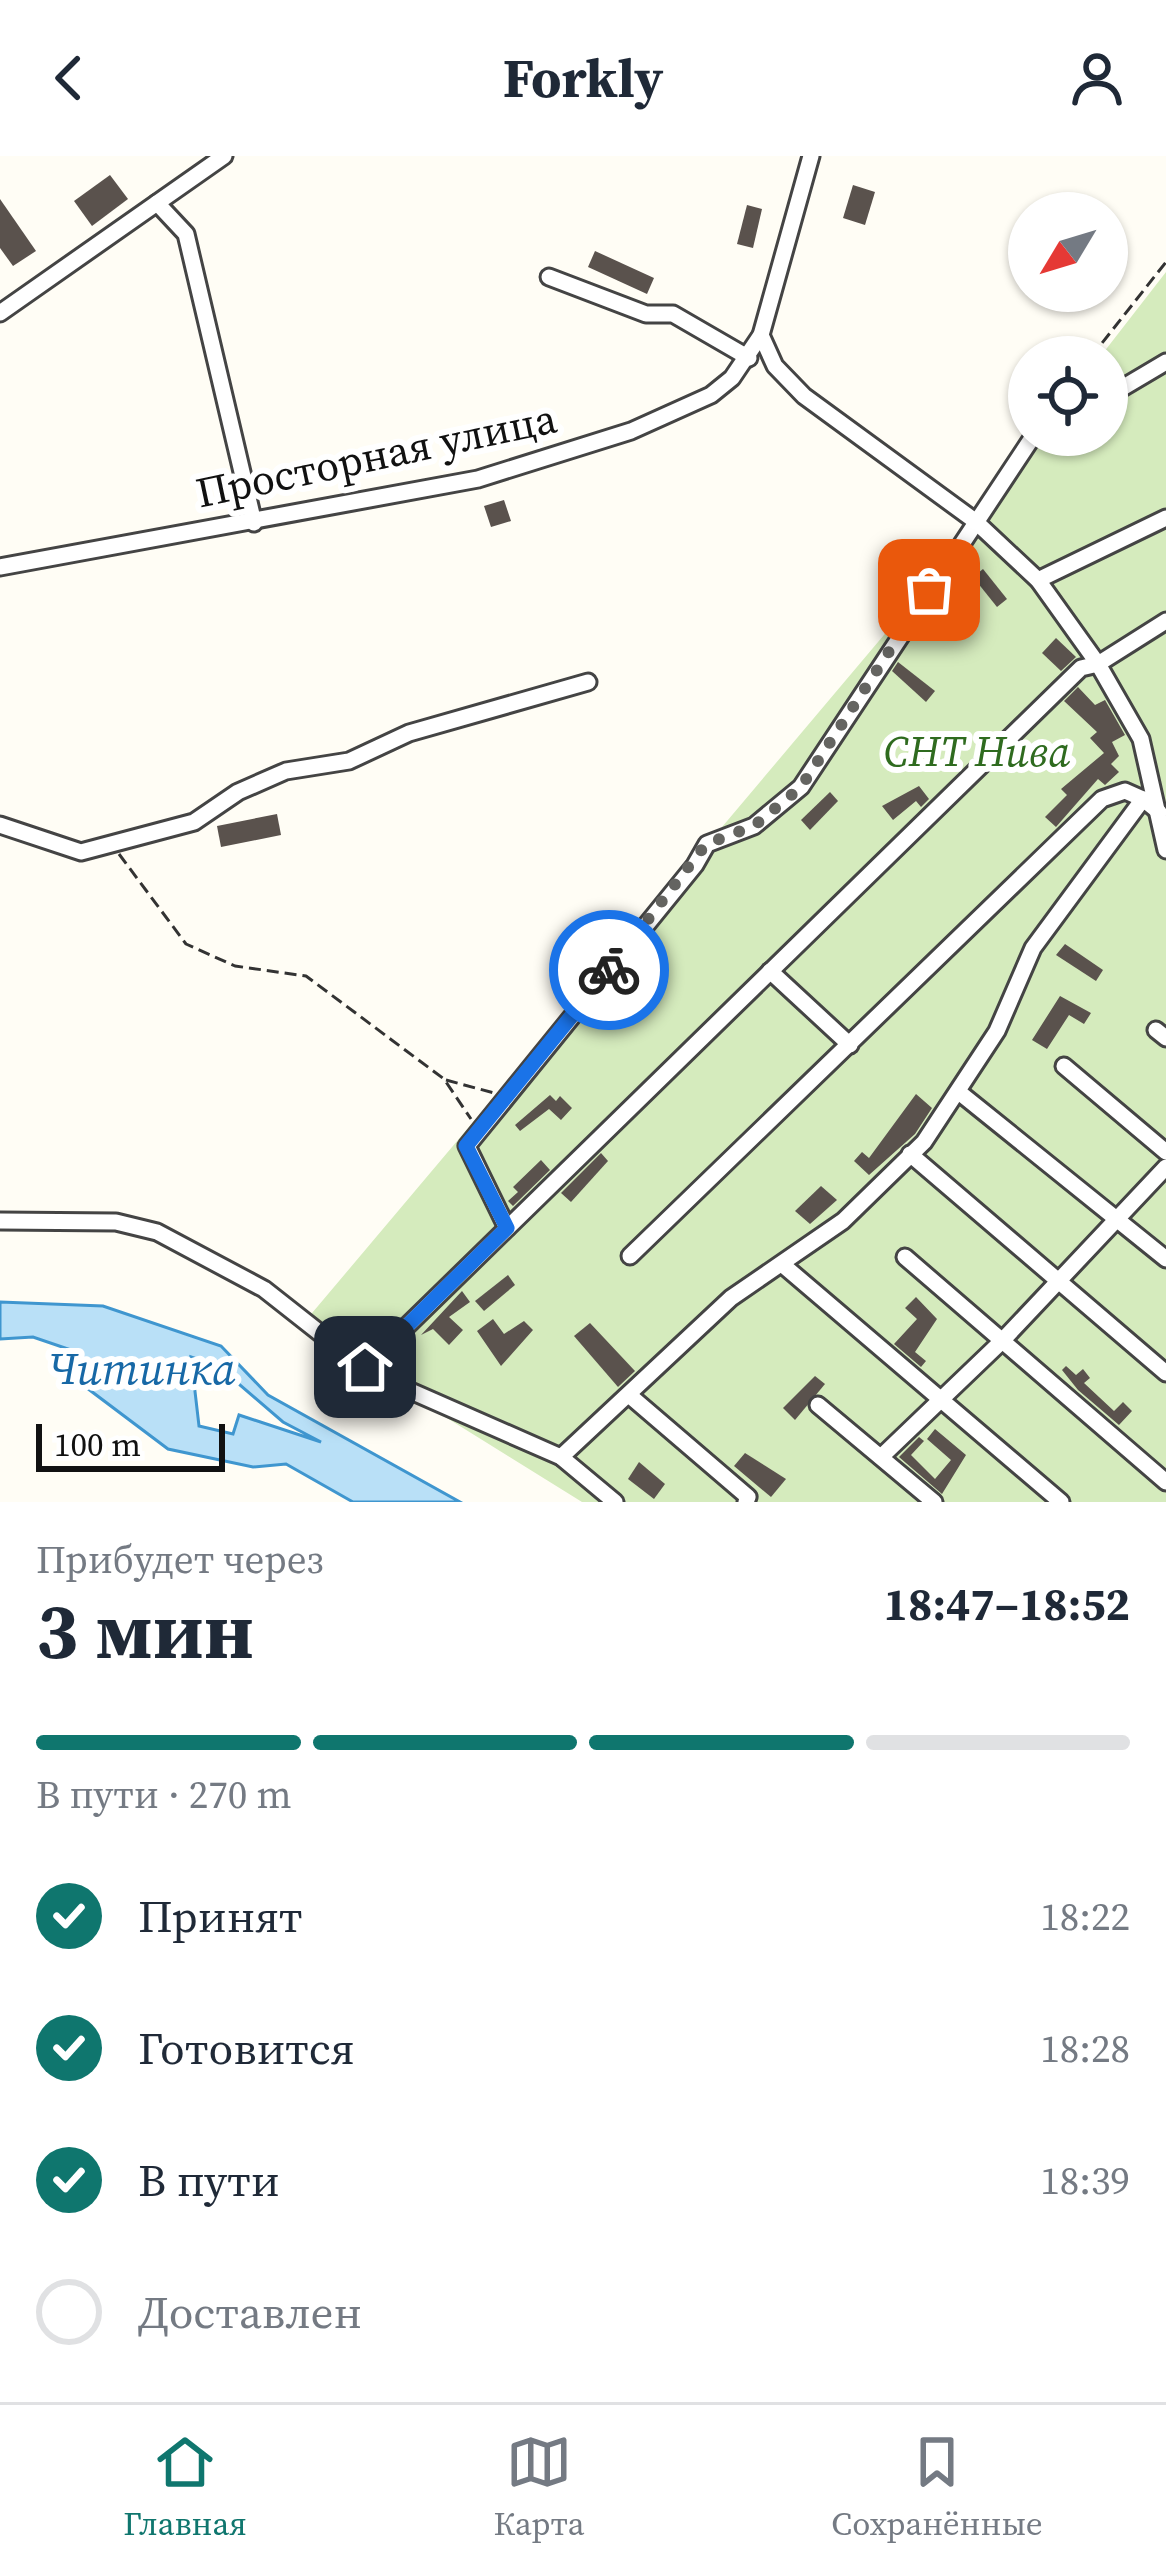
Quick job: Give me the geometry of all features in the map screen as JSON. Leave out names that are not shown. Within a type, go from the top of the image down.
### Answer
[{"type":"street","points":[[0,313],[224,156]]},
{"type":"street","name":"Просторная улица","points":[[0,567],[478,478],[554,458],[711,395],[749,358],[760,335],[811,156]]},
{"type":"street","points":[[157,203],[186,234],[254,523]]},
{"type":"street","points":[[549,278],[646,314],[673,314],[749,358]]},
{"type":"street","points":[[760,335],[775,366],[804,396],[975,521],[1038,580],[1098,664],[1141,740],[1166,850]]},
{"type":"street","points":[[1128,385],[1166,362]]},
{"type":"street","points":[[507,1228],[466,1146],[695,866],[706,844],[754,826],[801,787],[1018,456]]},
{"type":"street","points":[[1038,580],[1166,518]]},
{"type":"street","points":[[365,1367],[1081,668],[1098,664],[1166,621]]},
{"type":"street","points":[[0,825],[82,852],[194,822],[238,792],[286,771],[350,761],[409,733],[588,682]]},
{"type":"street","points":[[630,1256],[1102,800],[1125,791],[1160,812]]},
{"type":"street","points":[[561,1457],[731,1298],[843,1221],[910,1154],[960,1094],[997,1031],[1034,948],[1143,799]]},
{"type":"street","points":[[770,971],[850,1045]]},
{"type":"street","points":[[1064,1066],[1166,1152]]},
{"type":"street","points":[[960,1094],[1166,1259]]},
{"type":"street","points":[[910,1154],[1166,1373]]},
{"type":"street","points":[[881,1457],[1002,1341],[1166,1167]]},
{"type":"street","points":[[0,1221],[116,1222],[157,1232],[264,1289],[365,1367],[414,1396],[471,1413],[561,1457],[615,1502]]},
{"type":"street","points":[[904,1257],[1166,1482]]},
{"type":"street","points":[[783,1265],[1061,1502]]},
{"type":"street","points":[[629,1395],[748,1497],[746,1502]]},
{"type":"street","points":[[818,1405],[934,1502]]},
{"type":"path","points":[[1108,336],[1166,262]]},
{"type":"path","points":[[110,844],[186,944],[235,966],[306,976],[444,1079],[478,1131]]},
{"type":"path","points":[[444,1079],[506,1097]]},
{"type":"green space","name":"СНТ Нива","points":[[1166,272],[1166,1502],[582,1502],[365,1367],[307,1319],[1002,495],[1029,456],[1128,456],[1128,336],[1116,336]]},
{"type":"water","name":"Читинка","points":[[0,1302],[103,1306],[221,1346],[268,1395],[460,1502],[353,1502],[286,1464],[253,1467],[168,1449],[75,1379],[83,1366],[74,1351],[33,1337],[0,1339]],"holes":[[[191,1357],[218,1366],[283,1422],[321,1442],[239,1415],[233,1434],[199,1426]]]},
{"type":"building","points":[[110,175],[128,199],[92,226],[74,201]]},
{"type":"building","points":[[853,185],[875,192],[865,225],[843,218]]},
{"type":"building","points":[[0,199],[36,251],[13,266],[0,248]]},
{"type":"building","points":[[747,205],[762,209],[753,248],[737,244]]},
{"type":"building","points":[[595,251],[654,278],[647,294],[588,267]]},
{"type":"building","points":[[504,500],[511,521],[491,527],[484,506]]},
{"type":"building","points":[[983,569],[1007,599],[997,607],[973,577]]},
{"type":"building","points":[[1056,638],[1076,657],[1061,671],[1042,653]]},
{"type":"building","points":[[898,662],[935,691],[926,702],[892,671]]},
{"type":"building","points":[[1078,687],[1095,705],[1105,700],[1125,735],[1112,742],[1119,756],[1111,764],[1119,772],[1105,785],[1098,779],[1056,827],[1045,817],[1067,795],[1061,789],[1104,753],[1090,738],[1097,732],[1064,701]]},
{"type":"building","points":[[919,786],[929,799],[921,807],[916,801],[893,820],[882,806]]},
{"type":"building","points":[[830,792],[838,801],[810,830],[801,820]]},
{"type":"building","points":[[277,814],[281,835],[221,847],[217,826]]},
{"type":"building","points":[[1065,944],[1103,970],[1096,981],[1056,955]]},
{"type":"building","points":[[1060,996],[1091,1013],[1084,1024],[1069,1015],[1047,1049],[1032,1040]]},
{"type":"building","points":[[916,1094],[932,1108],[915,1134],[869,1175],[854,1161],[862,1152],[869,1158]]},
{"type":"building","points":[[550,1095],[556,1101],[560,1096],[572,1108],[561,1120],[549,1109],[520,1131],[515,1125]]},
{"type":"building","points":[[601,1153],[608,1161],[571,1202],[561,1193]]},
{"type":"building","points":[[541,1160],[550,1170],[513,1206],[508,1201],[518,1192],[513,1187]]},
{"type":"building","points":[[821,1186],[837,1200],[810,1224],[795,1211]]},
{"type":"building","points":[[508,1275],[515,1285],[484,1311],[475,1301]]},
{"type":"building","points":[[462,1291],[470,1302],[449,1317],[463,1330],[449,1345],[433,1329],[421,1335]]},
{"type":"building","points":[[916,1297],[937,1319],[915,1352],[926,1361],[921,1367],[894,1344],[917,1319],[905,1308]]},
{"type":"building","points":[[493,1319],[504,1334],[524,1321],[533,1330],[501,1366],[477,1331]]},
{"type":"building","points":[[590,1323],[635,1371],[618,1387],[574,1336]]},
{"type":"building","points":[[1066,1366],[1076,1375],[1083,1369],[1090,1378],[1084,1383],[1114,1411],[1123,1402],[1132,1411],[1119,1425],[1078,1390],[1062,1370]]},
{"type":"building","points":[[815,1376],[825,1384],[795,1420],[783,1408]]},
{"type":"building","points":[[935,1429],[966,1455],[942,1494],[899,1457],[919,1437],[924,1441],[911,1455],[935,1479],[951,1460],[927,1439]]},
{"type":"building","points":[[745,1453],[786,1479],[771,1497],[734,1466]]},
{"type":"building","points":[[639,1462],[665,1484],[654,1499],[628,1479]]},
{"type":"way so far","points":[[609,970],[695,866],[706,844],[754,826],[801,787],[929,590]]},
{"type":"route","points":[[365,1367],[507,1228],[466,1146],[609,970]]}]
